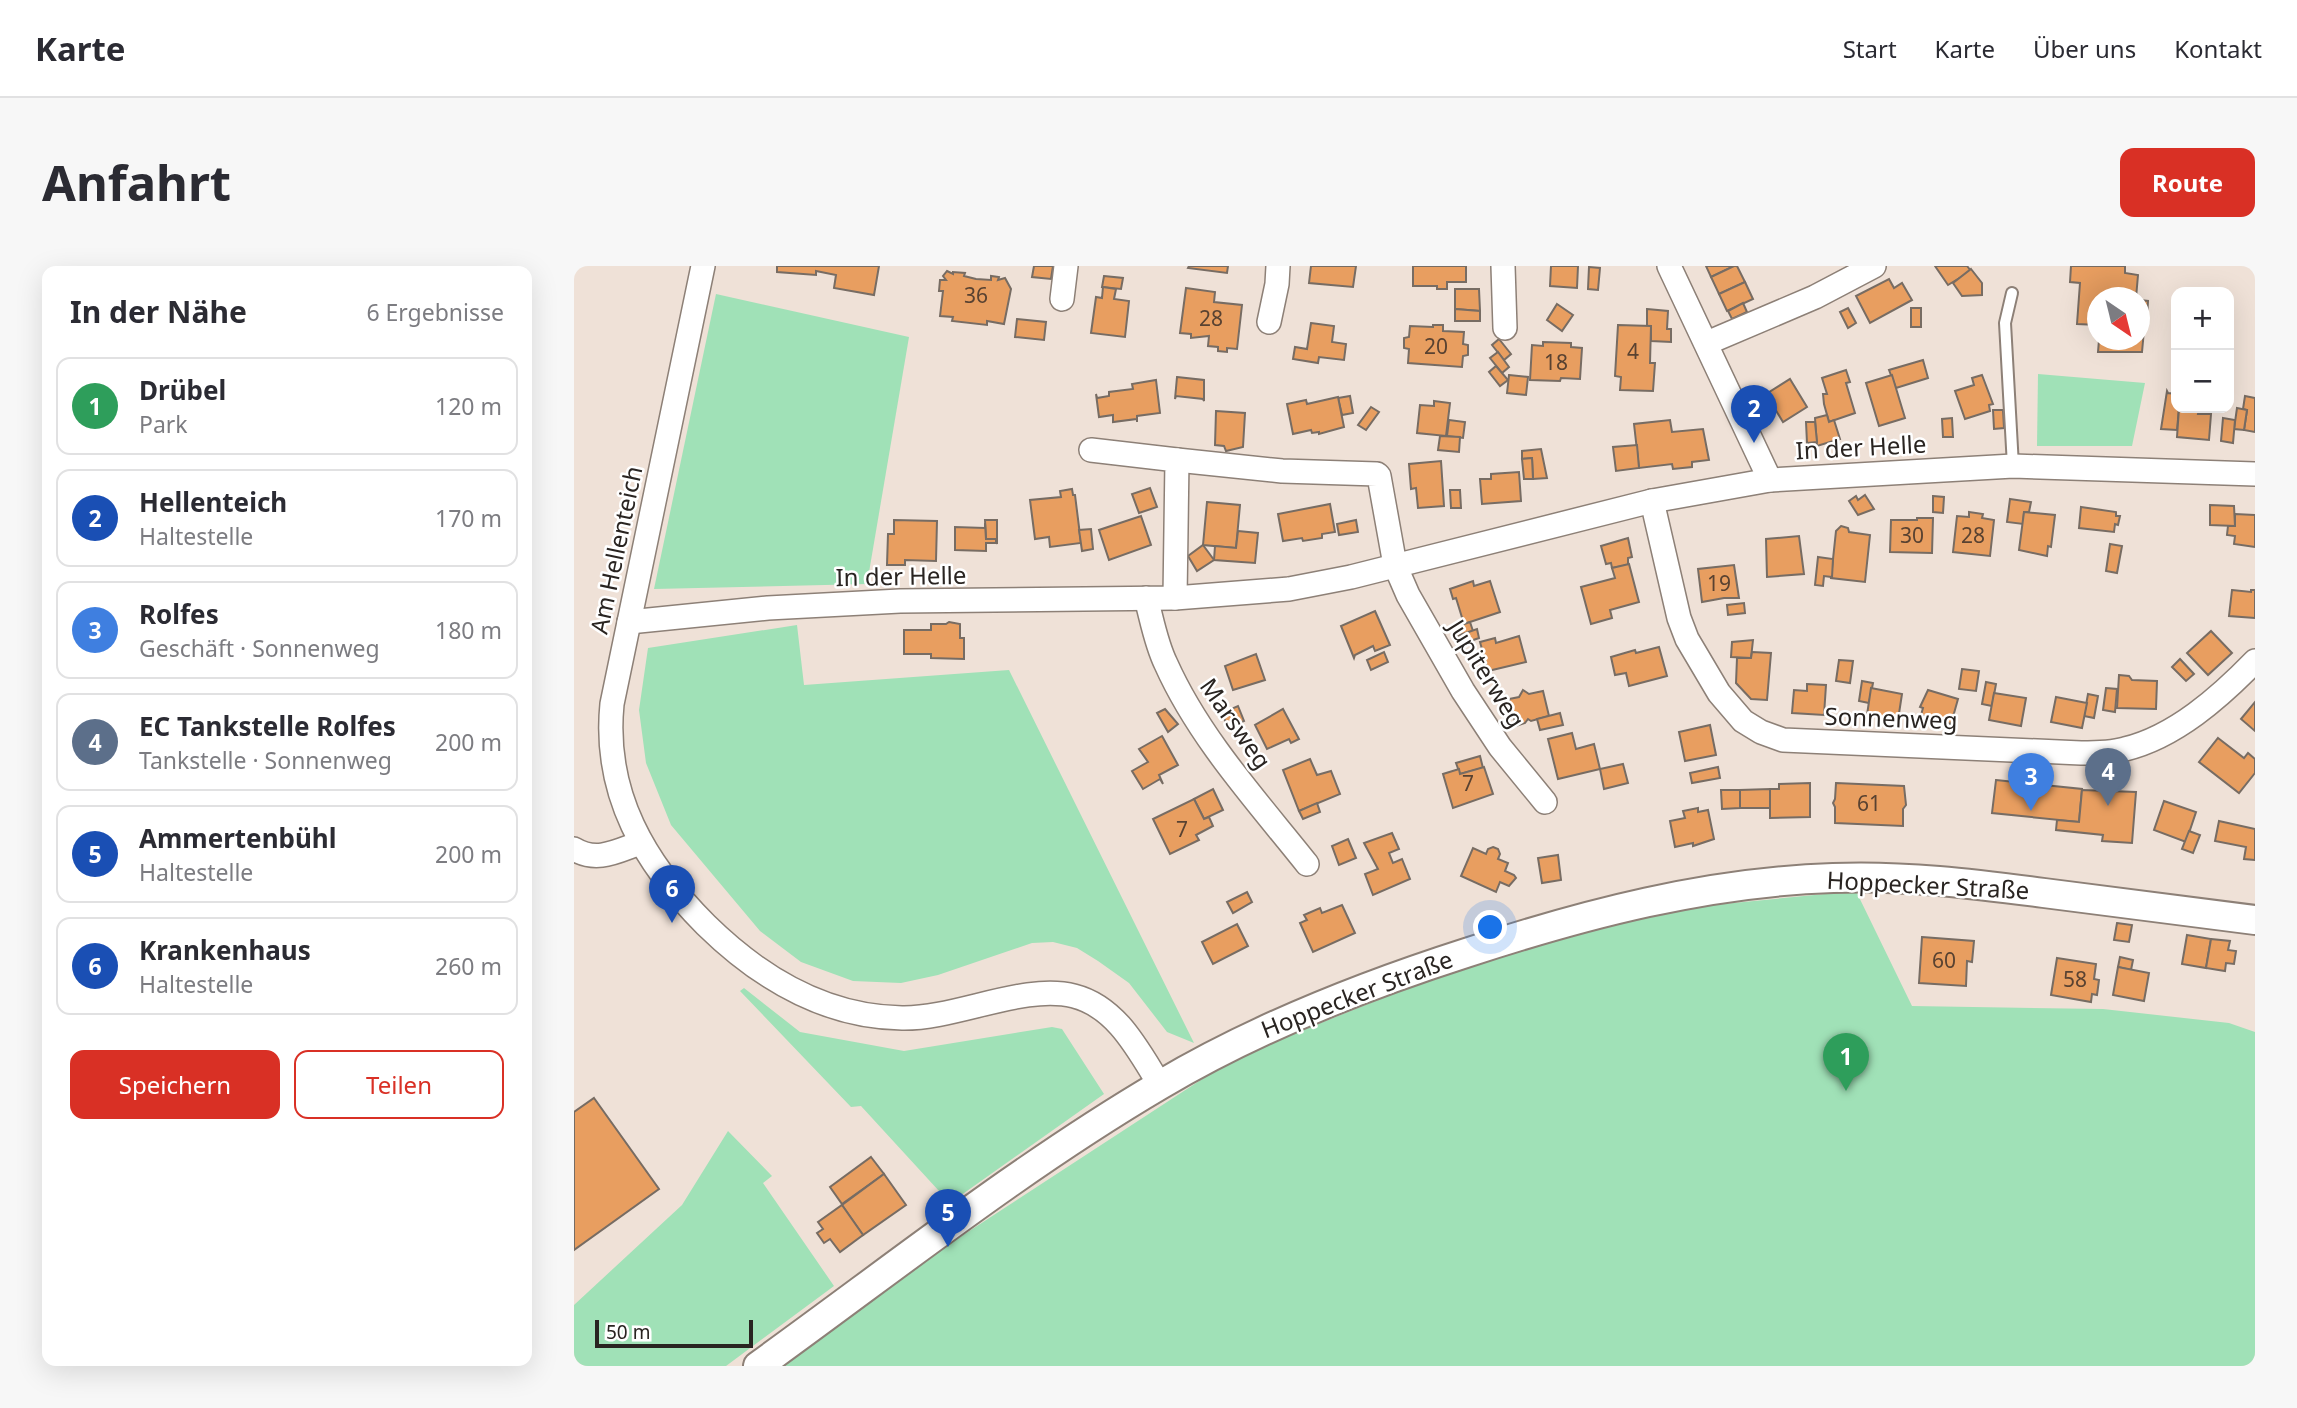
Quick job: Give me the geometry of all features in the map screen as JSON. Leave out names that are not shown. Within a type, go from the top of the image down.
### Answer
[{"type":"street","name":"Am Hellenteich","points":[[704,266],[612,704],[610,742],[620,793],[640,843],[665,880],[723,942],[752,967],[797,994],[855,1013],[902,1018],[939,1015],[1030,995],[1057,993],[1077,996],[1093,1003],[1118,1023],[1160,1085]]},
{"type":"street","points":[[1062,299],[1066,266]]},
{"type":"street","points":[[1269,322],[1278,284],[1278,266]]},
{"type":"street","points":[[1503,266],[1505,328]]},
{"type":"street","points":[[1669,266],[1770,480]]},
{"type":"street","points":[[1707,343],[1815,297],[1874,266]]},
{"type":"street","points":[[1091,450],[1282,471],[1377,474],[1395,565]]},
{"type":"street","points":[[1175,598],[1177,460]]},
{"type":"street","name":"In der Helle","points":[[629,622],[768,608],[900,601],[1175,598],[1289,589],[1331,582],[1653,501],[1770,480],[2013,466],[2255,474]]},
{"type":"street","name":"Sonnenweg","points":[[1653,501],[1679,618],[1687,639],[1719,693],[1737,714],[1761,733],[1783,740],[2081,753],[2115,751],[2133,747],[2190,718],[2255,661]]},
{"type":"street","name":"Jupiterweg","points":[[1395,565],[1408,595],[1463,691],[1500,747],[1545,802]]},
{"type":"street","name":"Marsweg","points":[[1146,598],[1164,662],[1180,693],[1217,750],[1307,864]]},
{"type":"street","points":[[574,849],[586,856],[600,856],[640,843]]},
{"type":"street","name":"Hoppecker Straße","points":[[758,1366],[1049,1156],[1160,1085],[1230,1045],[1338,998],[1438,962],[1583,917],[1674,895],[1724,887],[1829,878],[1882,878],[2002,888],[2255,919]]},
{"type":"lane","points":[[2012,293],[2005,323],[2013,466]]},
{"type":"green space","points":[[716,294],[909,337],[867,584],[654,589]]},
{"type":"green space","points":[[2038,374],[2145,383],[2132,446],[2037,446]]},
{"type":"green space","points":[[797,625],[804,685],[1009,670],[1194,1043],[1167,1032],[1129,983],[1077,948],[1053,942],[1032,943],[938,975],[901,983],[853,981],[801,962],[760,931],[671,825],[646,763],[639,710],[648,648]]},
{"type":"green space","points":[[1856,891],[1912,1006],[2103,1009],[2229,1023],[2255,1032],[2255,1366],[772,1366],[862,1301],[1236,1057],[1393,994],[1393,991],[1559,935],[1671,909]]},
{"type":"green space","points":[[744,988],[800,1032],[904,1051],[1052,1027],[1062,1029],[1104,1094],[950,1203],[861,1106],[851,1107],[740,991]]},
{"type":"green space","points":[[728,1131],[772,1176],[763,1183],[834,1286],[726,1366],[574,1366],[574,1305],[682,1205]]},
{"type":"building","points":[[777,266],[879,266],[874,295],[834,288],[836,275],[816,271],[816,275],[777,272]]},
{"type":"building","points":[[1034,266],[1053,266],[1051,279],[1032,277]]},
{"type":"building","points":[[1228,266],[1227,273],[1188,268]]},
{"type":"building","points":[[1311,266],[1356,266],[1353,287],[1309,283]]},
{"type":"building","points":[[1413,266],[1466,266],[1466,282],[1447,282],[1447,289],[1437,289],[1437,286],[1413,286]]},
{"type":"building","points":[[1551,266],[1578,266],[1577,288],[1550,286]]},
{"type":"building","points":[[1706,266],[1734,266],[1711,277]]},
{"type":"building","points":[[1737,266],[1745,282],[1719,294],[1711,277]]},
{"type":"building","points":[[1935,266],[1967,266],[1971,271],[1948,285]]},
{"type":"building","points":[[2071,266],[2125,266],[2125,273],[2138,275],[2137,287],[2087,287],[2087,324],[2077,324],[2080,283],[2070,282]]},
{"type":"building","points":[[1589,267],[1600,268],[1598,290],[1588,289]]},
{"type":"building","points":[[1971,269],[1982,283],[1982,295],[1962,296],[1953,283]]},
{"type":"building","points":[[947,271],[953,274],[965,273],[964,276],[976,279],[991,280],[991,276],[999,277],[998,280],[1005,278],[1011,289],[1004,324],[952,321],[953,317],[940,316],[943,291],[939,291],[940,280],[946,280],[943,276]]},
{"type":"building","points":[[1104,276],[1123,278],[1121,289],[1102,287]]},
{"type":"building","points":[[1889,279],[1894,288],[1902,283],[1912,300],[1870,323],[1856,296]]},
{"type":"building","points":[[1745,282],[1753,299],[1727,311],[1719,294]]},
{"type":"building","points":[[1103,287],[1116,289],[1114,299],[1129,301],[1125,337],[1091,333],[1096,297],[1102,298]]},
{"type":"building","points":[[1186,288],[1215,292],[1214,302],[1242,305],[1237,349],[1218,351],[1218,347],[1208,346],[1209,336],[1191,338],[1191,334],[1180,333]]},
{"type":"building","points":[[1455,289],[1479,289],[1480,311],[1455,309]]},
{"type":"building","points":[[1743,303],[1747,312],[1732,319],[1728,311]]},
{"type":"building","points":[[1557,304],[1573,315],[1562,331],[1547,320]]},
{"type":"building","points":[[1848,308],[1856,323],[1848,328],[1840,312]]},
{"type":"building","points":[[1911,308],[1921,308],[1921,327],[1911,327]]},
{"type":"building","points":[[1455,309],[1480,311],[1480,321],[1455,321]]},
{"type":"building","points":[[1647,309],[1668,311],[1667,329],[1671,329],[1671,342],[1651,341],[1651,326],[1647,326]]},
{"type":"building","points":[[1017,319],[1046,322],[1044,340],[1015,337]]},
{"type":"building","points":[[1311,323],[1334,326],[1332,342],[1346,344],[1344,360],[1319,357],[1318,363],[1293,359],[1295,347],[1307,349]]},
{"type":"building","points":[[1443,325],[1443,331],[1464,332],[1463,344],[1468,345],[1468,355],[1463,356],[1462,367],[1408,363],[1409,349],[1404,348],[1404,338],[1409,337],[1410,326]]},
{"type":"building","points":[[1618,325],[1651,326],[1650,363],[1655,363],[1653,391],[1620,390],[1621,377],[1615,376]]},
{"type":"building","points":[[1499,339],[1511,354],[1504,360],[1492,345]]},
{"type":"building","points":[[1543,342],[1571,343],[1571,347],[1582,348],[1580,379],[1530,380],[1532,345],[1543,346]]},
{"type":"building","points":[[2098,350],[2142,350],[2142,352]]},
{"type":"building","points":[[1498,352],[1509,367],[1502,373],[1490,358]]},
{"type":"building","points":[[1923,360],[1928,378],[1896,388],[1889,370]]},
{"type":"building","points":[[1496,366],[1508,380],[1500,386],[1489,372]]},
{"type":"building","points":[[1846,370],[1850,382],[1846,383],[1855,413],[1829,422],[1823,394],[1827,394],[1822,378]]},
{"type":"building","points":[[1509,375],[1528,377],[1526,395],[1507,393]]},
{"type":"building","points":[[1892,375],[1905,418],[1879,426],[1866,383]]},
{"type":"building","points":[[1982,375],[1993,404],[1989,405],[1990,411],[1965,419],[1955,391],[1974,385],[1972,378]]},
{"type":"building","points":[[1177,377],[1204,380],[1204,401],[1176,396],[1175,399]]},
{"type":"building","points":[[1790,379],[1807,407],[1783,422],[1766,394]]},
{"type":"building","points":[[1156,380],[1160,413],[1137,416],[1137,419],[1113,422],[1113,415],[1099,417],[1096,394],[1097,398],[1109,396],[1109,392],[1133,389],[1132,384]]},
{"type":"building","points":[[2167,391],[2171,393],[2171,413],[2179,413],[2177,430],[2161,429]]},
{"type":"building","points":[[1350,396],[1353,413],[1342,415],[1338,398]]},
{"type":"building","points":[[2245,396],[2255,398],[2255,432],[2244,430],[2247,410],[2243,409]]},
{"type":"building","points":[[1338,397],[1344,427],[1319,434],[1312,433],[1311,430],[1293,434],[1287,404],[1306,400],[1307,404]]},
{"type":"building","points":[[1434,401],[1450,403],[1446,436],[1417,433],[1420,405],[1434,406]]},
{"type":"building","points":[[1371,407],[1379,412],[1366,430],[1358,425]]},
{"type":"building","points":[[2237,408],[2247,410],[2244,430],[2234,429]]},
{"type":"building","points":[[1993,410],[2003,410],[2004,428],[1994,429]]},
{"type":"building","points":[[1216,411],[1245,413],[1243,447],[1226,451],[1224,446],[1215,445]]},
{"type":"building","points":[[2179,413],[2211,414],[2209,440],[2177,437]]},
{"type":"building","points":[[1827,415],[1829,422],[1834,420],[1840,439],[1817,446],[1815,418]]},
{"type":"building","points":[[1952,418],[1953,437],[1943,437],[1942,419]]},
{"type":"building","points":[[2223,418],[2235,420],[2233,443],[2221,441]]},
{"type":"building","points":[[1449,420],[1465,422],[1463,438],[1447,436]]},
{"type":"building","points":[[1670,420],[1672,432],[1703,429],[1709,460],[1692,462],[1692,467],[1673,469],[1672,464],[1639,468],[1634,424]]},
{"type":"building","points":[[1806,422],[1815,422],[1817,442],[1807,443]]},
{"type":"building","points":[[1440,436],[1460,437],[1459,452],[1438,450]]},
{"type":"building","points":[[1637,445],[1639,468],[1616,471],[1613,447]]},
{"type":"building","points":[[1541,449],[1547,478],[1533,479],[1532,458],[1522,459],[1522,451]]},
{"type":"building","points":[[1532,458],[1533,479],[1524,479],[1522,459]]},
{"type":"building","points":[[1441,461],[1444,506],[1418,508],[1416,488],[1411,489],[1409,464]]},
{"type":"building","points":[[1519,472],[1521,501],[1482,504],[1480,479],[1491,479],[1491,474]]},
{"type":"building","points":[[1150,488],[1157,507],[1139,513],[1132,494]]},
{"type":"building","points":[[1072,489],[1081,543],[1050,547],[1049,537],[1035,539],[1030,500],[1061,497],[1060,491]]},
{"type":"building","points":[[1450,490],[1460,490],[1461,508],[1451,508]]},
{"type":"building","points":[[1865,495],[1874,509],[1858,515],[1849,501],[1856,496],[1858,500]]},
{"type":"building","points":[[1933,496],[1944,497],[1943,513],[1933,512]]},
{"type":"building","points":[[2010,499],[2031,502],[2029,512],[2024,512],[2023,524],[2007,522]]},
{"type":"building","points":[[1207,502],[1240,505],[1236,548],[1203,545]]},
{"type":"building","points":[[1330,504],[1335,532],[1322,534],[1322,538],[1283,541],[1278,514]]},
{"type":"building","points":[[2210,505],[2234,506],[2235,526],[2210,525]]},
{"type":"building","points":[[2081,507],[2116,512],[2116,516],[2120,516],[2114,532],[2079,528]]},
{"type":"building","points":[[1969,512],[1983,514],[1982,518],[1994,520],[1990,556],[1953,552],[1957,516],[1969,517]]},
{"type":"building","points":[[2024,512],[2055,515],[2051,547],[2048,546],[2047,556],[2019,550]]},
{"type":"building","points":[[2235,514],[2255,515],[2255,547],[2234,544],[2235,536],[2227,535],[2228,526],[2235,526]]},
{"type":"building","points":[[1141,516],[1151,545],[1109,560],[1099,530]]},
{"type":"building","points":[[1933,518],[1932,553],[1890,552],[1891,520]]},
{"type":"building","points":[[894,520],[937,521],[936,561],[905,560],[905,565],[887,565],[888,534],[894,534]]},
{"type":"building","points":[[985,520],[997,520],[997,544],[996,539],[986,539]]},
{"type":"building","points":[[1356,520],[1358,532],[1339,535],[1337,524]]},
{"type":"building","points":[[985,523],[986,539],[996,539],[996,543],[986,543],[986,551],[955,550],[955,527],[985,528]]},
{"type":"building","points":[[1841,526],[1848,528],[1849,532],[1870,535],[1865,582],[1831,578],[1836,531]]},
{"type":"building","points":[[1091,529],[1093,549],[1082,551],[1079,530]]},
{"type":"building","points":[[1238,531],[1258,533],[1255,563],[1214,560],[1215,546],[1236,548]]},
{"type":"building","points":[[1799,536],[1804,574],[1767,577],[1766,539]]},
{"type":"building","points":[[1628,538],[1632,557],[1628,558],[1628,565],[1612,568],[1611,563],[1606,564],[1601,546]]},
{"type":"building","points":[[2110,544],[2122,546],[2117,573],[2106,571]]},
{"type":"building","points":[[1203,545],[1214,560],[1197,571],[1188,556]]},
{"type":"building","points":[[1818,557],[1833,559],[1832,577],[1824,576],[1823,586],[1815,585]]},
{"type":"building","points":[[1629,564],[1639,602],[1610,610],[1612,618],[1591,624],[1581,587],[1615,578],[1612,568]]},
{"type":"building","points":[[1734,565],[1739,598],[1702,602],[1698,569]]},
{"type":"building","points":[[1473,581],[1474,586],[1490,581],[1500,612],[1464,624],[1456,598],[1453,599],[1450,589]]},
{"type":"building","points":[[2232,590],[2255,590],[2255,618],[2229,616]]},
{"type":"building","points":[[1744,603],[1745,613],[1728,615],[1727,605]]},
{"type":"building","points":[[1375,611],[1390,645],[1375,651],[1373,646],[1354,658],[1341,626]]},
{"type":"building","points":[[1470,622],[1473,631],[1455,637],[1453,628]]},
{"type":"building","points":[[931,624],[960,624],[960,638],[964,638],[964,659],[931,658],[931,654],[904,654],[904,630],[931,630]]},
{"type":"building","points":[[1477,629],[1479,638],[1462,644],[1460,635]]},
{"type":"building","points":[[2211,631],[2232,653],[2208,675],[2187,653]]},
{"type":"building","points":[[1519,636],[1526,662],[1488,671],[1480,642],[1495,638],[1496,643]]},
{"type":"building","points":[[1753,640],[1751,658],[1731,657],[1732,642]]},
{"type":"building","points":[[1659,647],[1667,676],[1629,686],[1626,673],[1615,675],[1611,657]]},
{"type":"building","points":[[1384,652],[1388,662],[1371,670],[1367,660]]},
{"type":"building","points":[[1752,652],[1771,653],[1767,700],[1751,699],[1736,683],[1737,658],[1751,658]]},
{"type":"building","points":[[1256,654],[1265,680],[1233,690],[1225,666]]},
{"type":"building","points":[[2180,659],[2194,674],[2186,681],[2172,667]]},
{"type":"building","points":[[1839,660],[1853,661],[1850,683],[1836,681]]},
{"type":"building","points":[[1962,669],[1979,671],[1976,691],[1959,689]]},
{"type":"building","points":[[2119,675],[2129,676],[2132,680],[2157,681],[2156,709],[2117,708]]},
{"type":"building","points":[[1862,681],[1873,683],[1869,703],[1859,701]]},
{"type":"building","points":[[1986,682],[1996,684],[1992,706],[1982,704]]},
{"type":"building","points":[[1807,684],[1826,685],[1824,715],[1792,713],[1794,690],[1807,691]]},
{"type":"building","points":[[1871,688],[1902,694],[1898,720],[1867,715]]},
{"type":"building","points":[[2106,688],[2117,689],[2115,712],[2103,710]]},
{"type":"building","points":[[1523,690],[1529,694],[1543,691],[1549,716],[1531,721],[1528,719],[1516,726],[1509,699],[1519,697]]},
{"type":"building","points":[[1928,690],[1958,699],[1951,724],[1921,715],[1923,708],[1920,707]]},
{"type":"building","points":[[1994,693],[2026,698],[2021,726],[1989,720]]},
{"type":"building","points":[[2088,694],[2098,696],[2094,718],[2084,716]]},
{"type":"building","points":[[2056,697],[2087,703],[2082,728],[2051,722]]},
{"type":"building","points":[[2255,702],[2255,731],[2241,719]]},
{"type":"building","points":[[1238,706],[1244,721],[1228,728],[1222,713]]},
{"type":"building","points":[[1165,709],[1178,724],[1168,732],[1157,713]]},
{"type":"building","points":[[1283,709],[1299,739],[1291,743],[1289,739],[1267,749],[1255,725]]},
{"type":"building","points":[[1560,713],[1563,725],[1540,730],[1537,719]]},
{"type":"building","points":[[1710,725],[1716,755],[1685,761],[1679,732]]},
{"type":"building","points":[[1572,733],[1576,749],[1594,744],[1600,769],[1558,779],[1548,739]]},
{"type":"building","points":[[1162,736],[1178,765],[1159,775],[1163,784],[1160,779],[1143,789],[1132,771],[1148,762],[1139,749]]},
{"type":"building","points":[[2218,738],[2244,758],[2248,753],[2255,759],[2255,773],[2239,793],[2199,762]]},
{"type":"building","points":[[1480,756],[1483,768],[1460,774],[1456,763]]},
{"type":"building","points":[[1310,759],[1317,775],[1331,771],[1340,794],[1299,811],[1283,770]]},
{"type":"building","points":[[1623,764],[1628,783],[1604,789],[1600,769]]},
{"type":"building","points":[[1484,767],[1493,794],[1453,808],[1443,774],[1459,769],[1460,774]]},
{"type":"building","points":[[1718,767],[1720,778],[1692,783],[1690,773]]},
{"type":"building","points":[[1996,780],[2082,789],[2079,822],[1992,813]]},
{"type":"building","points":[[1810,783],[1810,817],[1770,818],[1770,789],[1779,789],[1779,784]]},
{"type":"building","points":[[1836,783],[1904,786],[1906,805],[1903,809],[1903,826],[1835,823],[1833,803]]},
{"type":"building","points":[[1213,789],[1223,810],[1204,819],[1194,799]]},
{"type":"building","points":[[1770,789],[1770,808],[1740,808],[1740,790]]},
{"type":"building","points":[[1721,790],[1740,790],[1740,808],[1722,809]]},
{"type":"building","points":[[2082,790],[2136,792],[2132,843],[2102,841],[2103,835],[2056,830],[2057,820],[2079,822]]},
{"type":"building","points":[[1194,799],[1204,819],[1209,817],[1213,826],[1196,835],[1199,840],[1170,854],[1153,819]]},
{"type":"building","points":[[2164,801],[2196,812],[2186,842],[2154,830]]},
{"type":"building","points":[[1317,803],[1320,812],[1303,819],[1299,811]]},
{"type":"building","points":[[1698,808],[1698,812],[1708,810],[1714,839],[1693,846],[1693,843],[1675,847],[1670,821],[1685,818],[1683,811]]},
{"type":"building","points":[[2219,821],[2255,829],[2255,860],[2244,859],[2246,847],[2215,841]]},
{"type":"building","points":[[2189,831],[2200,835],[2193,853],[2182,849]]},
{"type":"building","points":[[1392,833],[1399,849],[1389,853],[1393,863],[1402,859],[1410,879],[1373,895],[1365,874],[1378,869],[1364,843]]},
{"type":"building","points":[[1348,839],[1356,858],[1339,865],[1332,846]]},
{"type":"building","points":[[1473,848],[1486,854],[1488,849],[1498,849],[1498,859],[1508,863],[1505,871],[1516,878],[1509,886],[1500,882],[1496,892],[1461,876]]},
{"type":"building","points":[[1558,855],[1561,880],[1542,883],[1538,858]]},
{"type":"building","points":[[1247,892],[1252,902],[1233,913],[1227,902]]},
{"type":"building","points":[[1342,905],[1355,933],[1313,952],[1300,923],[1307,920],[1304,915],[1320,908],[1322,913]]},
{"type":"building","points":[[2117,923],[2132,925],[2129,942],[2114,940]]},
{"type":"building","points":[[1237,924],[1248,946],[1213,964],[1202,942]]},
{"type":"building","points":[[2187,935],[2211,939],[2206,968],[2182,964]]},
{"type":"building","points":[[1922,937],[1974,941],[1972,962],[1967,961],[1966,986],[1919,983]]},
{"type":"building","points":[[2211,939],[2230,941],[2228,950],[2236,951],[2234,964],[2226,963],[2225,971],[2206,968]]},
{"type":"building","points":[[2120,957],[2133,960],[2131,970],[2118,967]]},
{"type":"building","points":[[2057,958],[2096,964],[2094,979],[2099,980],[2097,995],[2092,994],[2091,1002],[2051,995]]},
{"type":"building","points":[[2118,967],[2149,973],[2144,1001],[2113,995]]},
{"type":"building","points":[[594,1098],[659,1189],[574,1250],[574,1112]]},
{"type":"building","points":[[871,1157],[884,1174],[842,1204],[830,1187]]},
{"type":"building","points":[[884,1174],[906,1205],[863,1235],[842,1205]]},
{"type":"building","points":[[842,1205],[863,1235],[840,1252],[830,1239],[824,1243],[817,1233],[823,1229],[818,1222]]},
{"type":"place","name":"Hellenteich","points":[[1754,443]]},
{"type":"place","name":"EC Tankstelle Rolfes","points":[[2108,806]]},
{"type":"place","name":"Rolfes","points":[[2031,811]]},
{"type":"place","name":"Krankenhaus","points":[[672,923]]},
{"type":"place","name":"Drübel","points":[[1846,1091]]},
{"type":"place","name":"Ammertenbühl","points":[[948,1247]]}]
